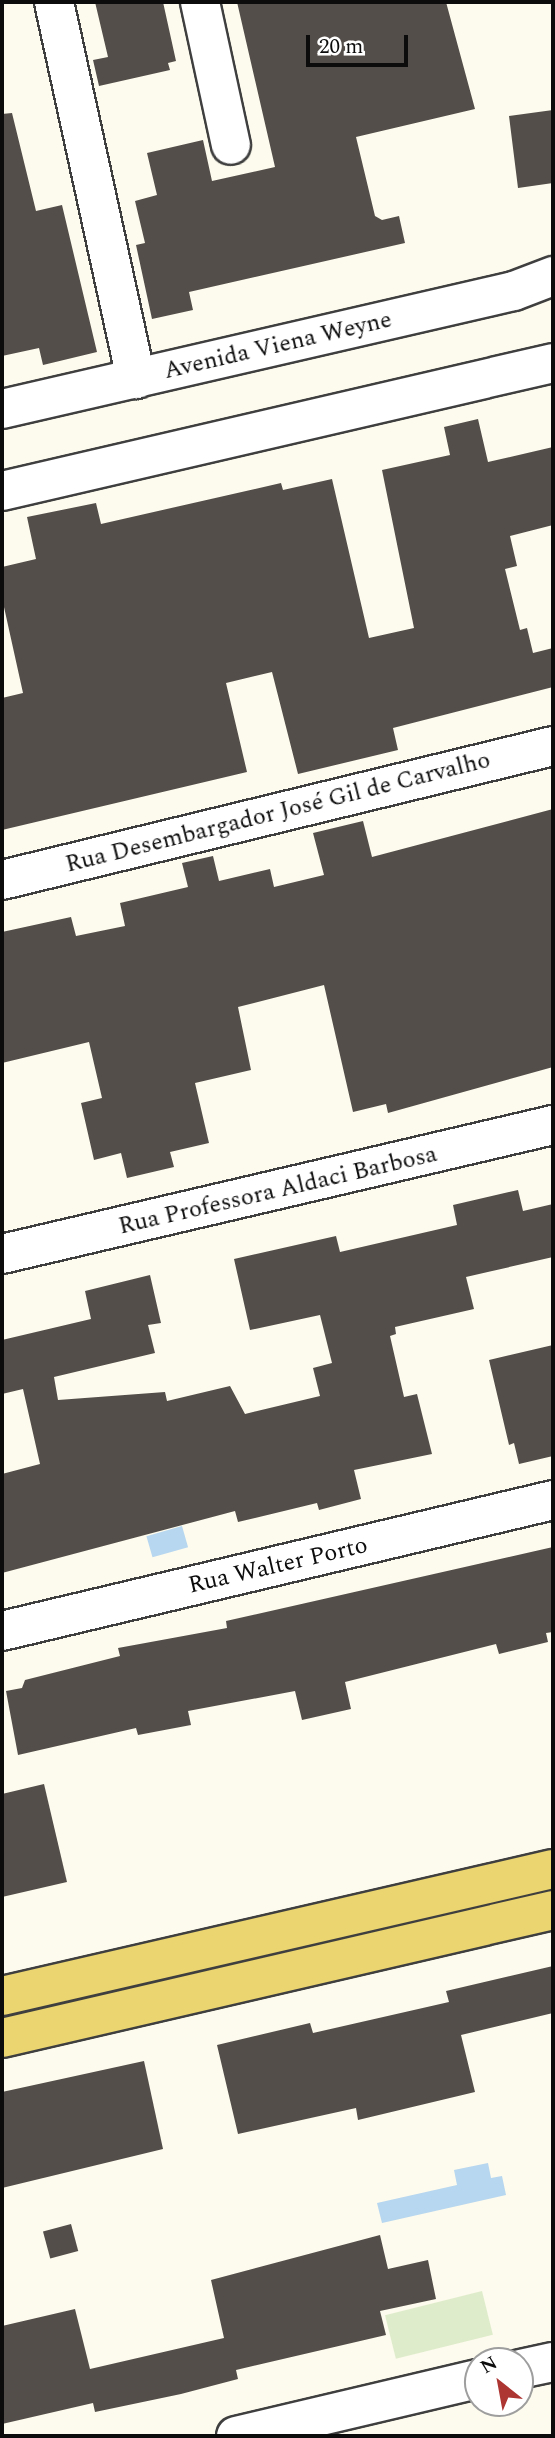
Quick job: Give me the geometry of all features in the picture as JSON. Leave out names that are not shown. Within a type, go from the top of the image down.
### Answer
[{"type":"main road","points":[[2,1996],[553,1869]]},
{"type":"main road","points":[[2,2038],[553,1910]]},
{"type":"main road","points":[[370,1911],[377,1950]]},
{"type":"street","points":[[54,2],[136,379]]},
{"type":"street","points":[[200,2],[231,145]]},
{"type":"street","name":"Avenida Viena Weyne","points":[[2,410],[514,291],[553,276]]},
{"type":"street","points":[[2,491],[553,363]]},
{"type":"street","name":"Rua Desembargador José Gil de Carvalho","points":[[2,880],[553,746]]},
{"type":"street","name":"Rua Professora Aldaci Barbosa","points":[[2,1254],[553,1125]]},
{"type":"street","name":"Rua Walter Porto","points":[[2,1631],[553,1500]]},
{"type":"street","points":[[534,2366],[553,2362]]},
{"type":"street","points":[[236,2436],[464,2382]]},
{"type":"green space","points":[[482,2291],[493,2335],[396,2359],[385,2315]]},
{"type":"water","points":[[182,1526],[188,1547],[152,1557],[146,1536]]},
{"type":"water","points":[[488,2163],[491,2178],[502,2176],[506,2195],[382,2223],[377,2203],[457,2185],[454,2170]]},
{"type":"building","points":[[95,2],[163,2],[176,61],[168,63],[170,70],[99,86],[93,60],[108,57]]},
{"type":"building","points":[[237,2],[446,2],[475,109],[356,137],[375,216],[382,220],[399,216],[405,243],[189,292],[193,310],[152,319],[136,245],[145,243],[135,201],[157,195],[147,153],[203,140],[212,181],[275,167]]},
{"type":"building","points":[[553,110],[553,183],[518,188],[509,116]]},
{"type":"building","points":[[12,113],[36,211],[62,205],[97,352],[43,365],[39,348],[2,356],[2,114]]},
{"type":"building","points":[[478,419],[488,462],[553,447],[553,525],[510,536],[517,566],[505,569],[520,630],[527,628],[533,653],[553,648],[553,687],[393,728],[398,750],[298,774],[272,672],[226,683],[247,772],[2,830],[2,698],[23,693],[2,598],[2,567],[36,559],[27,517],[96,503],[101,524],[281,483],[283,490],[332,479],[369,638],[414,628],[382,470],[450,455],[444,427]]},
{"type":"building","points":[[553,809],[553,1067],[388,1113],[386,1104],[353,1112],[324,985],[238,1007],[251,1070],[195,1083],[209,1143],[170,1152],[174,1167],[127,1178],[121,1153],[94,1160],[81,1103],[102,1098],[89,1042],[2,1063],[2,932],[71,917],[76,936],[125,926],[120,903],[188,887],[182,863],[213,856],[219,881],[270,869],[274,887],[324,875],[313,833],[363,821],[372,857]]},
{"type":"building","points":[[518,1190],[523,1211],[553,1204],[553,1257],[466,1277],[474,1309],[395,1327],[396,1334],[390,1336],[404,1397],[417,1394],[432,1454],[354,1470],[361,1499],[319,1510],[317,1503],[238,1522],[235,1511],[2,1573],[2,1474],[40,1464],[23,1389],[2,1394],[2,1340],[91,1319],[85,1291],[150,1275],[161,1323],[148,1325],[155,1353],[54,1377],[58,1400],[165,1392],[167,1401],[230,1386],[245,1414],[320,1396],[313,1368],[332,1363],[320,1315],[250,1330],[234,1259],[336,1236],[340,1252],[457,1225],[453,1205]]},
{"type":"building","points":[[553,1345],[553,1456],[519,1464],[514,1443],[509,1445],[489,1360]]},
{"type":"building","points":[[553,1547],[553,1632],[546,1633],[548,1642],[499,1654],[496,1644],[345,1682],[351,1709],[302,1720],[295,1691],[188,1711],[191,1725],[138,1735],[136,1728],[18,1755],[6,1691],[22,1688],[25,1680],[120,1656],[118,1648],[227,1628],[226,1621]]},
{"type":"building","points":[[44,1784],[67,1882],[2,1897],[2,1794]]},
{"type":"building","points":[[553,1966],[553,2013],[461,2035],[475,2092],[358,2120],[356,2108],[238,2134],[217,2045],[310,2023],[313,2033],[449,2002],[446,1991]]},
{"type":"building","points":[[144,2061],[163,2149],[2,2188],[2,2092]]},
{"type":"building","points":[[71,2224],[78,2251],[50,2259],[43,2232]]},
{"type":"building","points":[[380,2235],[388,2269],[428,2260],[436,2299],[380,2311],[386,2335],[236,2370],[238,2379],[181,2394],[95,2412],[93,2403],[2,2424],[2,2326],[75,2309],[90,2369],[224,2338],[211,2280]]}]
